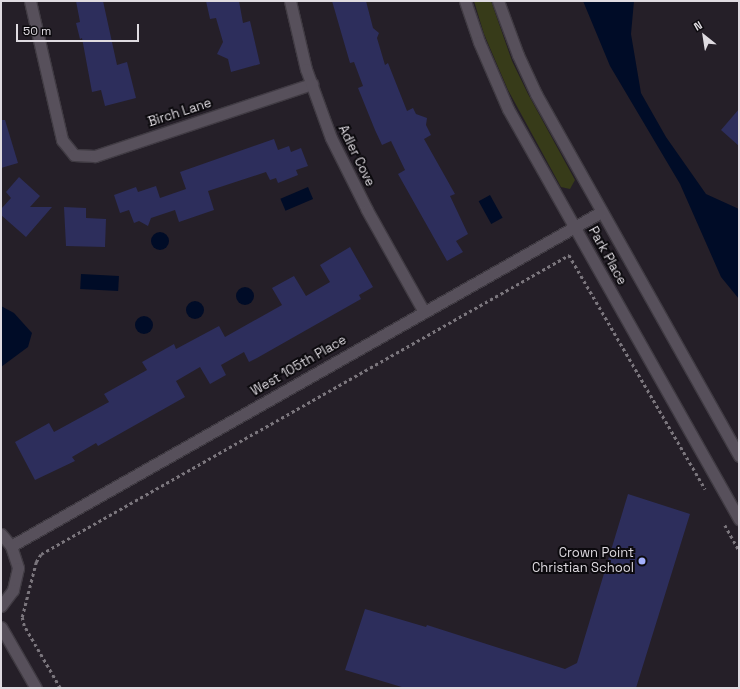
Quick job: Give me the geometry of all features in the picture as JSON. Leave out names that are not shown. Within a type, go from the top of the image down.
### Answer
[{"type":"street","name":"Birch Lane","points":[[30,1],[62,140],[74,155],[95,156],[312,84]]},
{"type":"street","name":"Adler Cove","points":[[290,1],[312,84],[347,171],[424,312]]},
{"type":"street","name":"Park Place","points":[[465,1],[479,42],[505,103],[739,519]]},
{"type":"street","name":"Park Place","points":[[498,1],[518,55],[536,94],[739,456]]},
{"type":"street","name":"West 105th Place","points":[[12,546],[601,212]]},
{"type":"street","points":[[1,534],[12,546],[17,561],[17,576],[13,590],[1,606]]},
{"type":"street","points":[[1,627],[36,688]]},
{"type":"path","points":[[60,688],[24,626],[22,617],[36,562],[41,554],[569,255],[707,494]]},
{"type":"path","points":[[722,519],[739,550]]},
{"type":"green space","points":[[474,1],[491,1],[512,61],[528,94],[575,180],[570,189],[561,187],[508,90],[484,34]]},
{"type":"water","points":[[583,1],[634,1],[631,34],[641,93],[666,137],[706,194],[739,209],[739,299],[721,277],[680,184],[610,66]]},
{"type":"water","points":[[308,187],[313,199],[285,211],[280,199]]},
{"type":"water","points":[[490,195],[503,218],[491,224],[479,201]]},
{"type":"water","points":[[160,232],[166,235],[169,241],[166,247],[160,250],[154,247],[151,241],[154,235]]},
{"type":"water","points":[[81,274],[119,276],[118,291],[80,289]]},
{"type":"water","points":[[245,287],[251,290],[254,296],[251,302],[245,305],[239,302],[236,296],[239,290]]},
{"type":"water","points":[[195,301],[201,304],[204,310],[201,316],[195,319],[189,316],[186,310],[189,304]]},
{"type":"water","points":[[1,306],[14,313],[32,333],[28,347],[1,367]]},
{"type":"water","points":[[144,316],[150,319],[153,325],[150,331],[144,334],[138,331],[135,325],[138,319]]},
{"type":"building","points":[[76,1],[103,1],[117,65],[127,62],[136,98],[105,106],[101,90],[92,92],[82,38],[80,39],[76,23],[80,22]]},
{"type":"building","points":[[206,1],[239,1],[243,23],[250,21],[260,64],[231,72],[228,59],[217,54],[223,42],[216,18],[210,19]]},
{"type":"building","points":[[332,1],[366,1],[373,28],[379,33],[377,38],[385,65],[388,63],[407,111],[413,108],[416,114],[427,118],[426,125],[431,135],[424,139],[455,194],[450,196],[468,234],[456,241],[463,252],[447,261],[398,174],[405,170],[391,141],[382,145],[375,130],[358,88],[363,86],[354,62],[350,63]]},
{"type":"building","points":[[739,109],[739,146],[721,130]]},
{"type":"building","points":[[1,120],[5,120],[18,163],[1,168]]},
{"type":"building","points":[[274,139],[278,150],[289,146],[291,152],[301,148],[308,166],[296,170],[298,175],[278,183],[276,178],[270,180],[266,172],[208,191],[214,210],[179,222],[175,210],[151,218],[148,226],[139,221],[134,223],[129,210],[120,213],[114,195],[136,187],[138,192],[156,186],[160,198],[186,189],[180,172]]},
{"type":"building","points":[[19,177],[40,196],[30,207],[52,207],[26,237],[1,215],[1,209],[11,198],[6,192]]},
{"type":"building","points":[[64,207],[86,208],[86,218],[106,219],[105,247],[66,246]]},
{"type":"building","points":[[350,247],[373,287],[359,295],[361,299],[249,362],[244,352],[221,365],[226,375],[210,384],[200,367],[176,381],[185,397],[98,446],[96,443],[72,457],[75,461],[35,480],[15,442],[49,423],[54,432],[109,402],[104,394],[147,370],[142,362],[174,344],[176,349],[219,326],[225,337],[282,305],[272,288],[294,276],[306,296],[330,282],[320,265]]},
{"type":"building","name":"Crown Point Christian School","points":[[628,494],[690,514],[636,688],[405,688],[345,670],[365,609],[426,627],[427,625],[565,669],[577,663]]},
{"type":"place","name":"Crown Point Christian School","points":[[642,561]]}]
